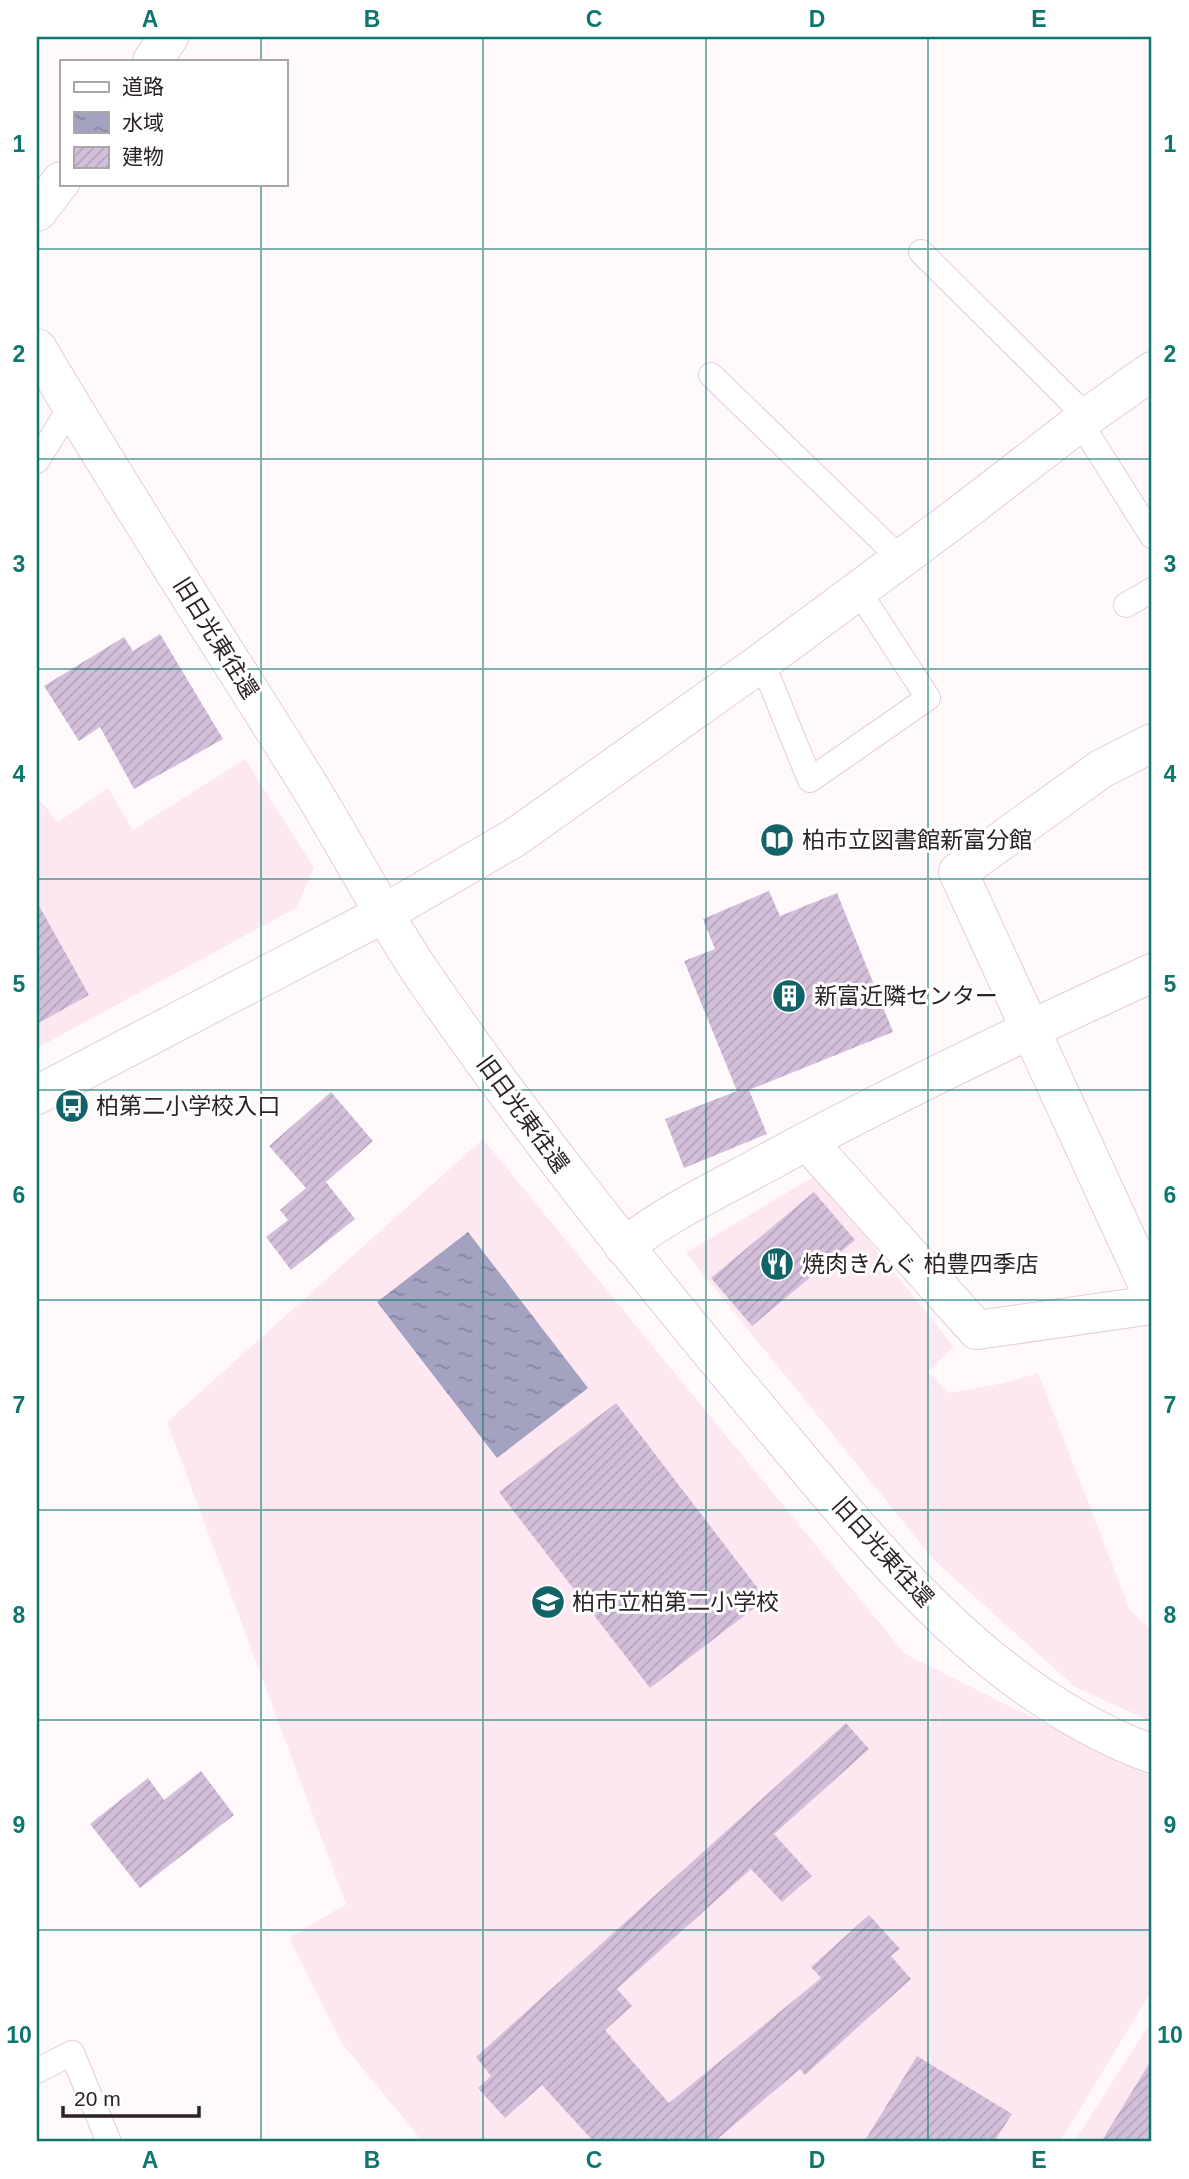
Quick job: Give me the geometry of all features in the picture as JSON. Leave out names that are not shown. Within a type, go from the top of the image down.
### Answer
[{"type":"street","points":[[153,60],[169,37]]},
{"type":"street","points":[[37,212],[60,182]]},
{"type":"street","name":"旧日光東往還","points":[[37,348],[345,843],[421,972],[492,1072],[624,1247],[813,1474],[924,1599],[975,1646],[1030,1687],[1080,1720],[1152,1755]]},
{"type":"street","points":[[37,1095],[385,913],[514,838],[762,662],[1084,419],[1150,378]]},
{"type":"street","points":[[1152,743],[1101,769],[958,872],[1152,1294]]},
{"type":"street","points":[[624,1247],[648,1228],[807,1141],[1030,1029],[1152,972]]},
{"type":"street","points":[[807,1141],[977,1330],[1152,1305]]},
{"type":"lane","points":[[921,252],[1084,419],[1152,536]]},
{"type":"lane","points":[[711,375],[901,558]]},
{"type":"lane","points":[[37,461],[71,406]]},
{"type":"lane","points":[[762,662],[810,780],[928,698],[858,590]]},
{"type":"lane","points":[[1126,605],[1152,590]]},
{"type":"lane","points":[[37,2071],[72,2053],[109,2142]]},
{"type":"shaded area","points":[[245,759],[314,868],[296,908],[37,1048],[37,797],[58,822],[108,788],[133,830]]},
{"type":"shaded area","name":"柏市立柏第二小学校","points":[[483,1139],[905,1654],[1152,1777],[1152,1990],[1060,2142],[423,2142],[341,2042],[289,1938],[346,1904],[167,1422]]},
{"type":"shaded area","points":[[816,1175],[954,1347],[928,1372],[949,1393],[1004,1383],[1038,1373],[1130,1610],[1152,1631],[1152,1722],[1075,1687],[935,1561],[686,1253]]},
{"type":"shaded area","points":[[1152,2020],[1152,2142],[1074,2142]]},
{"type":"water","points":[[468,1232],[588,1388],[497,1458],[377,1302]]},
{"type":"building","points":[[160,634],[223,739],[134,789],[100,727],[79,741],[44,686],[124,637],[133,651]]},
{"type":"building","name":"新富近隣センター","points":[[769,891],[780,916],[837,893],[893,1032],[749,1090],[767,1134],[684,1168],[665,1119],[737,1091],[684,961],[715,949],[703,919]]},
{"type":"building","points":[[37,902],[89,995],[37,1024]]},
{"type":"building","points":[[331,1092],[373,1141],[326,1182],[355,1219],[291,1270],[266,1237],[288,1220],[280,1210],[306,1188],[269,1146]]},
{"type":"building","name":"焼肉きんぐ 柏豊四季店","points":[[814,1192],[855,1240],[752,1326],[711,1278]]},
{"type":"building","points":[[616,1403],[766,1599],[650,1688],[499,1492]]},
{"type":"building","points":[[846,1723],[869,1749],[774,1834],[812,1876],[782,1902],[751,1869],[617,1989],[632,2006],[605,2030],[669,2103],[821,1978],[811,1967],[869,1915],[900,1949],[891,1956],[911,1979],[805,2075],[800,2069],[714,2142],[594,2142],[542,2085],[505,2118],[478,2088],[491,2076],[476,2057]]},
{"type":"building","points":[[201,1771],[234,1815],[140,1888],[90,1824],[148,1778],[164,1800]]},
{"type":"building","points":[[917,2056],[1012,2114],[994,2142],[864,2142]]},
{"type":"building","points":[[1152,2059],[1152,2142],[1101,2142]]},
{"type":"place","name":"柏市立図書館新富分館","points":[[777,840]]},
{"type":"place","name":"新富近隣センター","points":[[789,996]]},
{"type":"place","name":"柏第二小学校入口","points":[[72,1106]]},
{"type":"place","name":"焼肉きんぐ 柏豊四季店","points":[[777,1264]]},
{"type":"place","name":"柏市立柏第二小学校","points":[[548,1602]]}]
